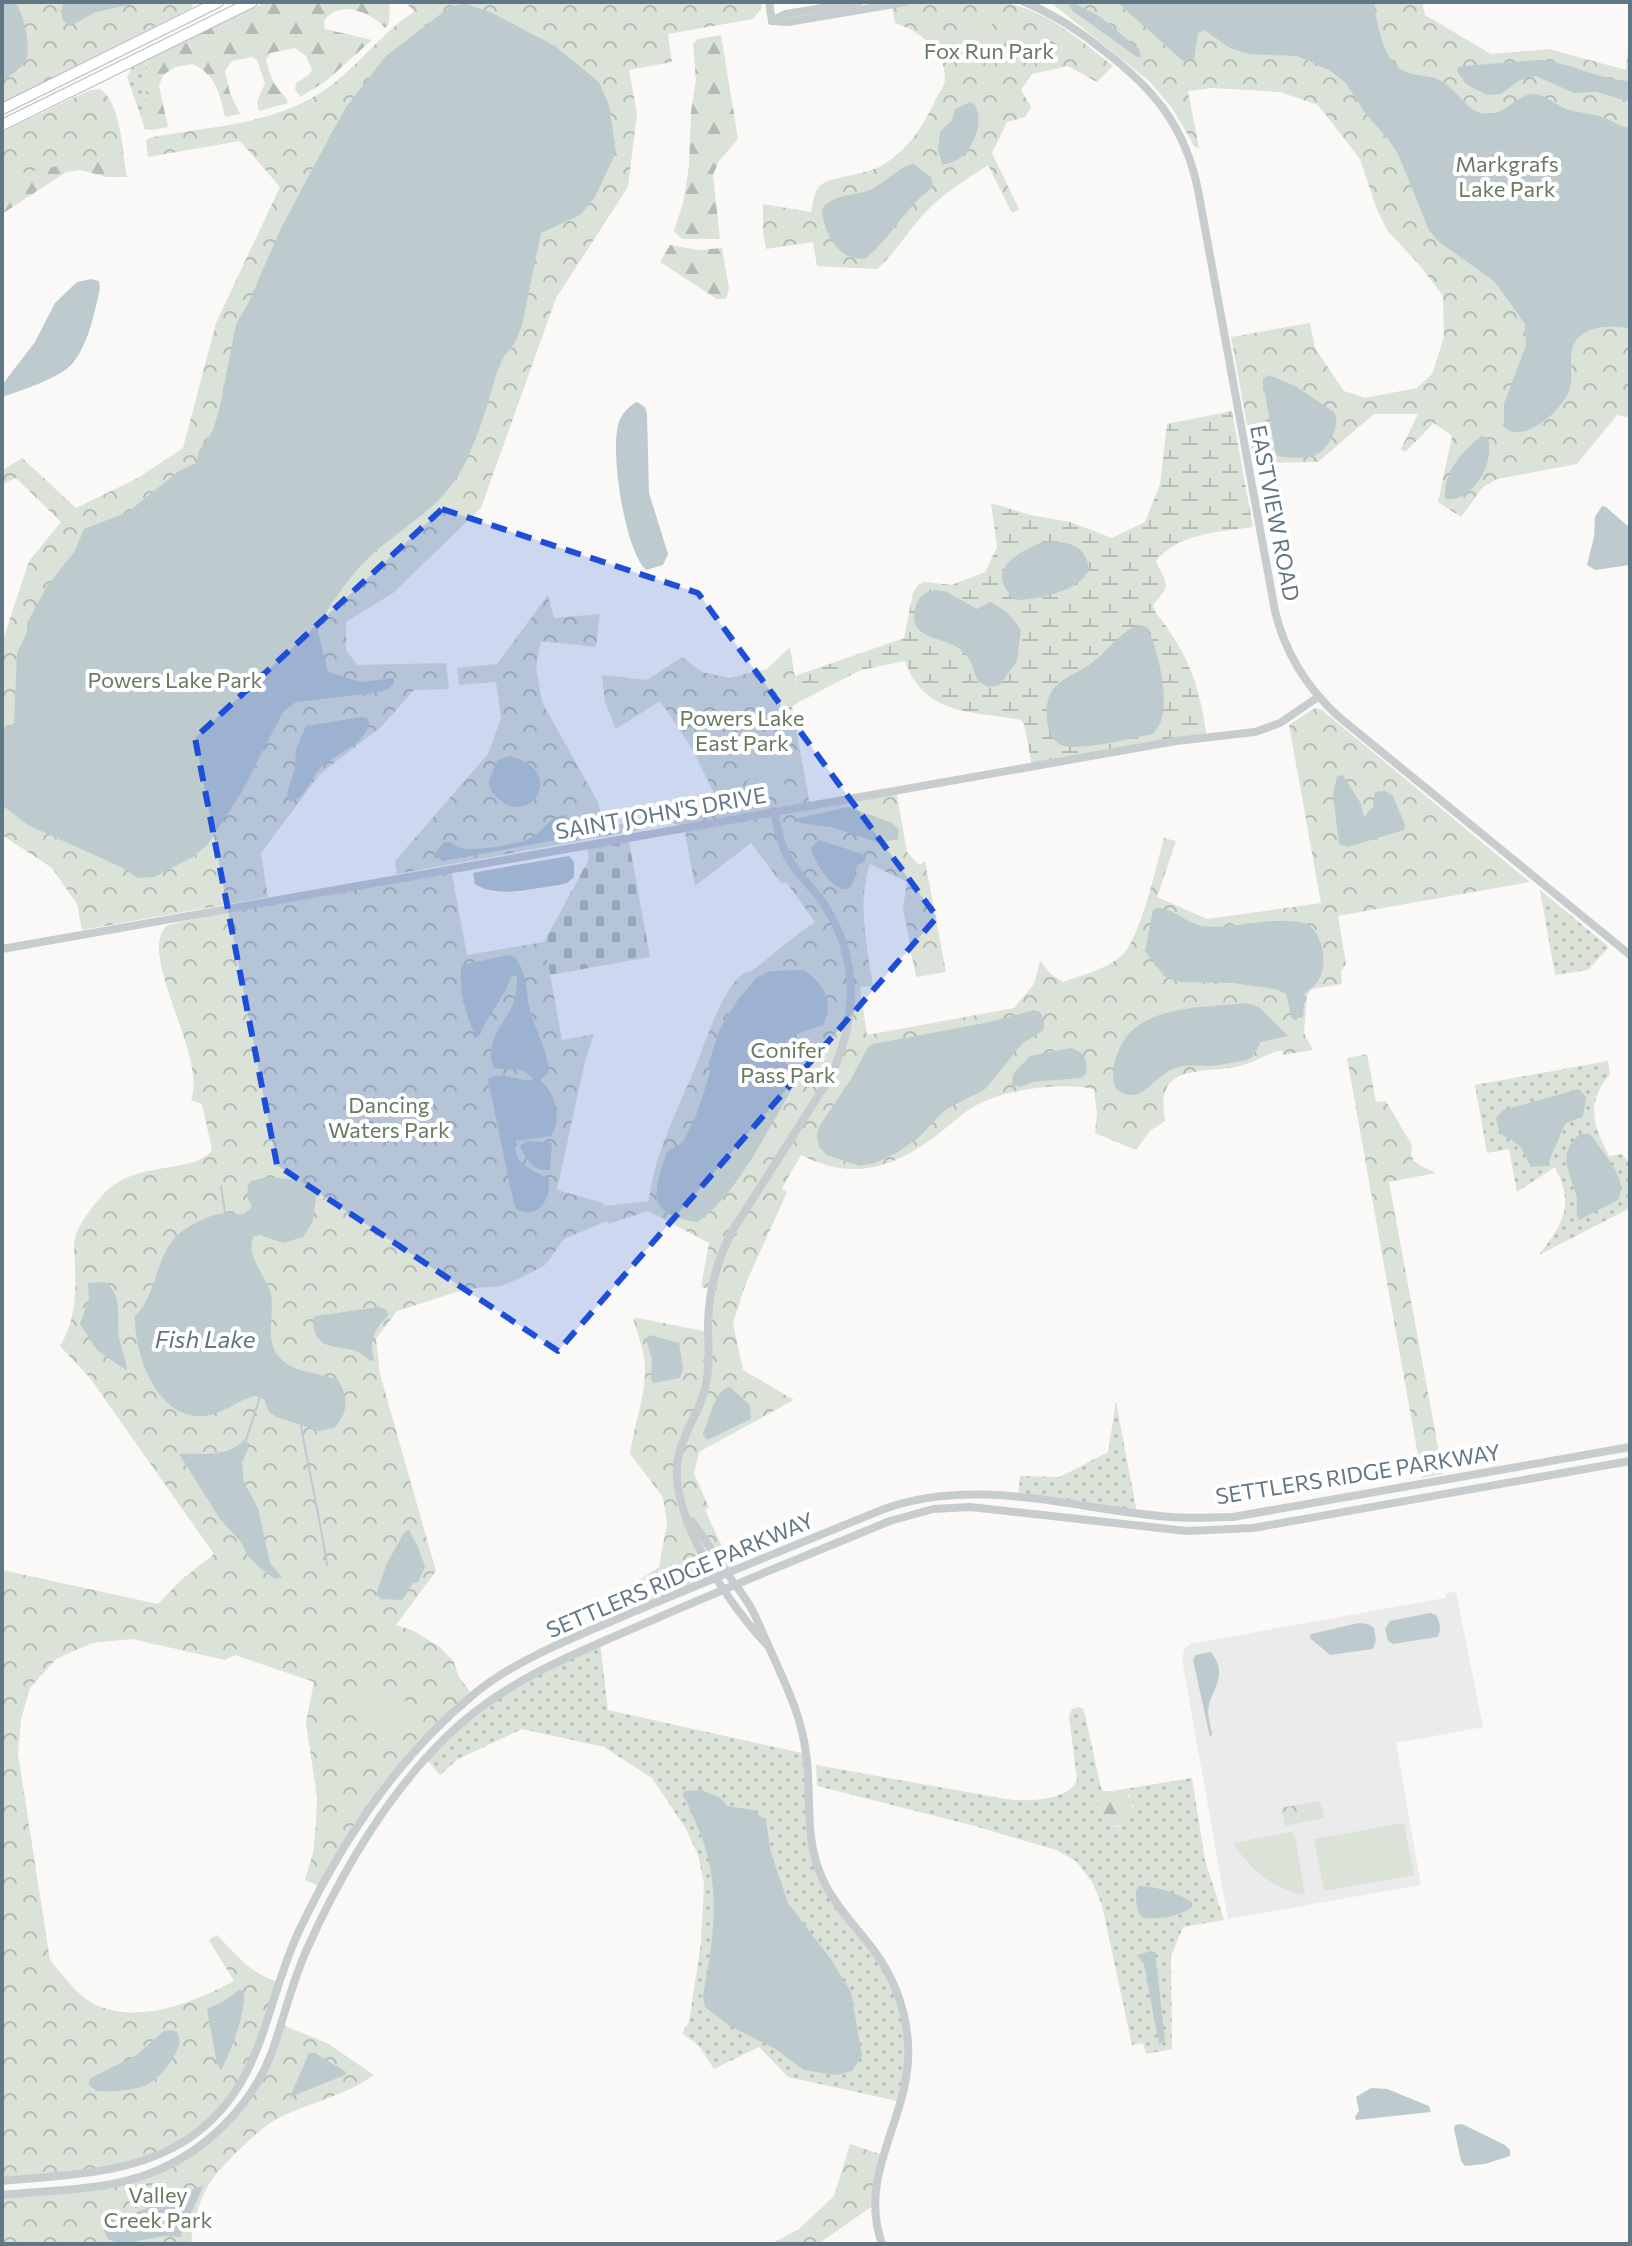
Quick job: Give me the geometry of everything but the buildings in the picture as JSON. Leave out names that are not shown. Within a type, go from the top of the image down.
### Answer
[{"type":"main road","points":[[2,109],[218,2]]},
{"type":"main road","points":[[2,125],[252,2]]},
{"type":"street","points":[[769,2],[772,21]]},
{"type":"street","points":[[772,21],[786,14],[859,2]]},
{"type":"street","points":[[772,21],[788,22],[906,2]]},
{"type":"street","name":"EASTVIEW ROAD","points":[[1024,2],[1068,23],[1132,73],[1163,107],[1186,148],[1198,190],[1276,616],[1291,655],[1318,697],[1347,724],[1630,955]]},
{"type":"street","name":"SAINT JOHN'S DRIVE","points":[[2,949],[1176,741],[1245,734],[1280,723],[1318,697]]},
{"type":"street","points":[[768,1646],[746,1621],[699,1550],[681,1497],[677,1468],[681,1447],[700,1407],[707,1382],[709,1307],[721,1255],[733,1230],[829,1079],[846,1039],[851,1012],[850,972],[838,928],[786,854],[774,811]]},
{"type":"street","name":"SETTLERS RIDGE PARKWAY","points":[[2,2181],[104,2171],[134,2164],[174,2147],[210,2121],[238,2087],[253,2062],[282,1971],[325,1879],[356,1828],[409,1757],[472,1695],[525,1661],[578,1636],[899,1504],[929,1497],[980,1494],[1168,1517],[1233,1517],[1630,1447]]},
{"type":"street","name":"SETTLERS RIDGE PARKWAY","points":[[2,2195],[106,2184],[138,2177],[180,2158],[207,2140],[241,2107],[266,2067],[296,1974],[349,1865],[412,1774],[489,1699],[549,1664],[890,1521],[933,1509],[987,1508],[1187,1531],[1253,1528],[1630,1461]]},
{"type":"street","points":[[688,1518],[751,1607],[794,1701],[808,1767],[809,1835],[815,1862],[836,1903],[887,1969],[906,2024],[908,2056],[905,2088],[875,2186],[875,2219],[882,2244]]},
{"type":"highlighted area","points":[[442,509],[698,593],[937,917],[558,1351],[277,1165],[195,738]]},
{"type":"shaded area","points":[[1456,1592],[1483,1727],[1396,1743],[1421,1885],[1228,1919],[1182,1659],[1184,1649],[1190,1644],[1445,1598],[1447,1593]]},
{"type":"green space","name":"Fox Run Park","points":[[990,1],[1016,5],[1061,26],[1113,66],[1097,82],[1068,66],[1032,74],[1021,90],[1031,107],[1025,117],[1007,122],[992,153],[1019,209],[1012,213],[988,165],[929,208],[877,269],[817,266],[813,242],[766,249],[763,204],[811,212],[822,184],[879,167],[895,157],[921,127],[944,84],[944,69],[929,43],[895,23],[892,7],[919,2]]},
{"type":"green space","points":[[2,2],[193,2],[192,8],[2,103]]},
{"type":"green space","points":[[266,2],[390,2],[389,24],[385,28],[371,16],[353,10],[345,9],[330,15],[324,21],[325,29],[372,40],[326,81],[300,97],[295,89],[296,83],[312,70],[306,56],[295,48],[270,53],[266,60],[271,77],[288,103],[259,111],[257,102],[265,83],[257,60],[252,57],[232,61],[225,71],[230,93],[240,114],[225,117],[219,93],[201,68],[193,64],[175,67],[163,75],[159,86],[168,127],[145,129],[142,120],[150,113],[146,95],[148,59]]},
{"type":"green space","name":"Powers Lake Park","points":[[406,2],[761,2],[762,8],[753,19],[668,34],[672,62],[629,70],[637,114],[628,187],[556,298],[481,508],[393,593],[346,622],[346,650],[357,665],[446,663],[449,689],[414,690],[381,727],[320,774],[261,853],[268,897],[82,930],[77,904],[52,868],[2,835],[2,643],[29,561],[61,522],[16,478],[2,484],[2,471],[22,458],[76,508],[136,479],[183,448],[216,323],[280,187],[240,141],[148,157],[146,140],[247,121],[314,97],[414,12]]},
{"type":"green space","name":"Markgrafs Lake Park","points":[[1050,2],[1422,2],[1425,15],[1491,54],[1549,49],[1626,70],[1630,24],[1630,418],[1617,415],[1577,464],[1497,479],[1483,487],[1461,517],[1438,502],[1452,436],[1434,423],[1405,452],[1401,449],[1418,414],[1374,414],[1318,462],[1254,463],[1231,337],[1310,323],[1315,348],[1344,391],[1365,398],[1417,388],[1432,374],[1444,337],[1443,296],[1387,230],[1360,159],[1318,105],[1280,92],[1212,88],[1188,91],[1199,148],[1195,147],[1172,108],[1149,81]]},
{"type":"green space","points":[[991,21],[998,56],[963,63],[957,27]]},
{"type":"green space","points":[[721,35],[738,139],[719,161],[713,175],[720,239],[682,239],[674,231],[683,203],[689,166],[696,80],[693,44],[698,39]]},
{"type":"green space","points":[[148,59],[146,95],[150,113],[142,120],[127,77],[132,68]]},
{"type":"green space","points":[[100,89],[114,109],[124,153],[2,177],[2,132],[90,90]]},
{"type":"green space","points":[[123,152],[127,177],[107,177],[80,170],[66,172],[2,214],[2,173]]},
{"type":"green space","points":[[670,245],[698,250],[722,248],[729,288],[726,299],[717,299],[660,262]]},
{"type":"green space","points":[[1232,411],[1253,527],[1188,539],[1156,561],[1166,585],[1153,605],[1185,657],[1201,703],[1207,738],[1032,766],[1021,720],[968,712],[937,701],[913,679],[905,661],[861,670],[799,702],[795,676],[904,638],[913,593],[918,585],[924,582],[952,585],[985,572],[997,547],[991,503],[1030,515],[1070,522],[1112,538],[1145,522],[1160,484],[1167,424]]},
{"type":"green space","points":[[548,595],[554,618],[600,614],[596,647],[541,641],[536,667],[542,702],[598,802],[603,827],[644,820],[644,825],[639,830],[397,874],[395,861],[488,754],[501,719],[496,682],[459,685],[457,668],[497,664]]},
{"type":"green space","name":"Dancing Waters Park","points":[[790,647],[799,702],[792,707],[810,805],[896,790],[907,852],[919,865],[925,861],[946,972],[916,977],[903,908],[907,882],[870,864],[864,909],[873,986],[860,987],[867,1035],[1014,1008],[1034,984],[1040,961],[1063,982],[1115,961],[1135,934],[1164,838],[1176,841],[1157,897],[1207,919],[1321,903],[1289,725],[1315,708],[1322,710],[1530,882],[1338,916],[1346,964],[1341,971],[1342,984],[1312,989],[1307,995],[1304,1033],[1313,1050],[1283,1055],[1282,1050],[1240,1066],[1184,1074],[1167,1088],[1163,1102],[1165,1121],[1150,1131],[1136,1150],[1095,1133],[1097,1113],[1094,1089],[1065,1086],[1016,1092],[985,1101],[917,1149],[885,1164],[853,1169],[819,1163],[801,1155],[782,1188],[787,1192],[746,1283],[733,1323],[743,1370],[794,1400],[699,1452],[694,1474],[709,1507],[705,1510],[733,1570],[644,1608],[634,1584],[659,1567],[667,1523],[663,1497],[630,1454],[645,1369],[633,1319],[708,1332],[711,1289],[701,1287],[709,1243],[648,1211],[608,1224],[607,1221],[564,1239],[545,1265],[501,1286],[466,1289],[397,1311],[376,1339],[380,1374],[436,1571],[396,1625],[412,1630],[440,1647],[454,1662],[458,1675],[472,1695],[409,1757],[321,1887],[305,1880],[313,1853],[316,1825],[317,1797],[306,1723],[314,1682],[235,1655],[225,1660],[132,1639],[92,1643],[56,1659],[30,1688],[21,1719],[18,1754],[50,1960],[86,1999],[118,2011],[170,2008],[234,1981],[209,1940],[217,1935],[251,1969],[278,1982],[247,2075],[199,2130],[134,2164],[2,2181],[2,1570],[158,1604],[180,1581],[214,1554],[90,1378],[60,1346],[74,1309],[75,1238],[90,1210],[115,1184],[130,1176],[191,1163],[212,1150],[202,1104],[191,1100],[193,1081],[190,1058],[165,980],[160,938],[168,925],[269,902],[451,869],[467,955],[544,942],[562,1040],[594,1034],[585,1061],[557,1190],[603,1203],[604,1206],[649,1201],[662,1148],[727,993],[741,975],[757,967],[815,922],[786,882],[782,884],[751,843],[695,886],[684,827],[670,822],[667,815],[720,805],[690,745],[660,701],[616,729],[605,702],[602,675],[647,680],[682,657],[702,672],[729,678],[767,669]]},
{"type":"green space","points":[[779,757],[786,792],[751,798],[747,780],[757,778],[753,762]]},
{"type":"green space","points":[[628,836],[650,957],[550,975],[544,942],[589,859],[586,844]]},
{"type":"green space","points":[[1540,890],[1609,947],[1588,970],[1555,975]]},
{"type":"green space","points":[[1367,1054],[1376,1102],[1386,1101],[1412,1145],[1414,1162],[1436,1173],[1389,1182],[1443,1474],[1422,1478],[1347,1058]]},
{"type":"green space","points":[[1608,1061],[1610,1074],[1597,1095],[1594,1114],[1609,1156],[1622,1154],[1630,1164],[1630,1208],[1539,1255],[1564,1214],[1561,1181],[1555,1167],[1517,1192],[1509,1149],[1487,1153],[1475,1085]]},
{"type":"green space","points":[[1116,1402],[1137,1513],[1018,1498],[1020,1476],[1060,1477],[1108,1452]]},
{"type":"green space","points":[[600,1642],[608,1710],[806,1754],[808,1803],[821,1877],[879,1957],[906,2024],[902,2102],[788,2077],[759,2047],[714,2069],[699,2046],[682,2033],[689,2022],[701,1943],[704,1884],[698,1855],[686,1829],[652,1778],[604,1747],[522,1729],[458,1759],[440,1775],[426,1759],[489,1699]]},
{"type":"green space","points":[[363,1682],[398,1689],[400,1699],[408,1701],[399,1736],[356,1723],[362,1697],[358,1687]]},
{"type":"green space","points":[[1072,1709],[1083,1709],[1085,1715],[1101,1788],[1109,1791],[1098,1798],[1101,1815],[1112,1826],[1121,1827],[1134,1806],[1129,1795],[1112,1791],[1192,1778],[1205,1860],[1224,1920],[1183,1927],[1171,1956],[1172,2049],[1146,2054],[1143,2043],[1132,2045],[1102,1905],[1092,1882],[1076,1861],[1056,1850],[971,1825],[817,1786],[816,1765],[1006,1799],[1035,1800],[1056,1796],[1072,1787],[1077,1780],[1069,1716]]},
{"type":"green space","points":[[1106,1791],[1123,1792],[1132,1799],[1133,1813],[1123,1826],[1112,1826],[1101,1815],[1098,1796]]},
{"type":"green space","points":[[1320,1801],[1324,1818],[1285,1826],[1281,1808]]},
{"type":"green space","points":[[1404,1823],[1414,1875],[1324,1891],[1314,1839]]},
{"type":"green space","points":[[1290,1832],[1295,1836],[1305,1895],[1282,1888],[1263,1877],[1233,1843]]},
{"type":"green space","name":"Valley Creek Park","points":[[280,2024],[327,2043],[374,2075],[279,2118],[251,2139],[220,2169],[208,2186],[196,2214],[191,2244],[2,2244],[2,2195],[123,2181],[194,2150],[251,2093]]},
{"type":"green space","points":[[850,2144],[883,2155],[874,2205],[818,2244],[771,2244],[799,2229],[834,2196]]},
{"type":"water","points":[[64,2],[141,2],[96,12],[70,26],[63,21],[61,11]]},
{"type":"water","points":[[1117,2],[1374,2],[1382,42],[1398,67],[1411,74],[1441,81],[1476,111],[1497,113],[1532,94],[1543,96],[1566,109],[1606,118],[1630,128],[1630,328],[1602,327],[1583,334],[1572,350],[1570,388],[1560,405],[1543,422],[1522,432],[1512,432],[1504,427],[1504,404],[1526,345],[1525,324],[1495,282],[1438,241],[1429,230],[1398,154],[1345,82],[1329,70],[1297,56],[1249,54],[1230,48],[1204,30],[1198,33],[1194,59],[1183,61]]},
{"type":"water","points":[[16,4],[22,15],[27,55],[21,66],[2,81],[2,5]]},
{"type":"water","name":"Powers Lake Park","points":[[466,4],[490,12],[555,46],[599,82],[609,105],[616,152],[595,197],[580,215],[541,233],[522,325],[497,372],[478,431],[459,474],[435,504],[359,568],[317,627],[328,672],[361,682],[394,678],[394,683],[389,689],[374,693],[296,702],[283,712],[241,793],[208,844],[193,857],[154,877],[138,878],[123,868],[28,825],[2,805],[2,730],[14,723],[17,653],[27,632],[27,623],[47,586],[75,551],[84,529],[128,512],[179,471],[196,463],[199,451],[213,430],[220,407],[236,324],[280,230],[346,107],[386,56],[452,6]]},
{"type":"water","points":[[1076,4],[1099,16],[1139,49],[1141,57],[1068,5]]},
{"type":"water","points":[[1538,60],[1630,81],[1630,102],[1597,92],[1574,93],[1536,76],[1520,80],[1501,94],[1487,95],[1466,84],[1457,71],[1458,67],[1463,66]]},
{"type":"water","points":[[970,102],[978,112],[973,142],[960,158],[942,164],[938,149],[940,132],[952,120],[955,109]]},
{"type":"water","points":[[914,164],[932,178],[932,188],[866,258],[848,256],[840,251],[829,236],[822,209],[838,198],[870,190],[904,167]]},
{"type":"water","points":[[99,281],[100,288],[90,328],[82,349],[71,365],[39,384],[2,397],[2,385],[35,342],[55,303],[77,282]]},
{"type":"water","points":[[1269,375],[1295,386],[1334,412],[1335,430],[1329,443],[1319,453],[1300,458],[1276,455],[1263,383]]},
{"type":"water","points":[[637,402],[645,407],[647,414],[649,493],[668,554],[663,565],[646,570],[631,542],[617,474],[620,419]]},
{"type":"water","points":[[1482,436],[1488,438],[1489,448],[1480,479],[1465,495],[1445,499],[1447,480],[1455,463]]},
{"type":"water","points":[[1602,506],[1630,528],[1630,565],[1595,570],[1587,565],[1595,517]]},
{"type":"water","points":[[1043,542],[1073,545],[1087,560],[1089,569],[1068,589],[1047,596],[1016,600],[1002,581],[1003,572],[1013,558]]},
{"type":"water","points":[[934,590],[945,591],[977,609],[990,602],[1018,625],[1021,630],[1017,661],[1000,685],[988,687],[979,682],[961,650],[923,633],[917,627],[914,620],[919,599]]},
{"type":"water","points":[[1141,625],[1148,628],[1163,683],[1163,714],[1159,726],[1152,734],[1105,744],[1068,747],[1058,743],[1050,734],[1047,723],[1051,692],[1065,678],[1093,662],[1128,630]]},
{"type":"water","points":[[362,717],[369,722],[363,736],[323,765],[304,792],[290,802],[287,793],[295,768],[296,749],[306,726]]},
{"type":"water","points":[[509,756],[527,763],[537,772],[540,783],[538,793],[523,806],[512,806],[500,800],[489,784],[498,760]]},
{"type":"water","points":[[1343,775],[1361,804],[1364,817],[1373,807],[1375,792],[1385,791],[1393,796],[1405,825],[1404,830],[1348,847],[1339,844],[1333,795],[1337,776]]},
{"type":"water","points":[[848,807],[892,823],[899,830],[898,839],[879,843],[794,819]]},
{"type":"water","points":[[564,815],[574,830],[572,837],[443,861],[434,855],[444,842],[474,849],[523,841]]},
{"type":"water","points":[[819,840],[866,856],[865,861],[857,866],[853,882],[847,889],[836,886],[819,867],[811,848]]},
{"type":"water","points":[[569,856],[574,862],[574,877],[567,883],[505,892],[475,884],[473,873]]},
{"type":"water","points":[[1157,908],[1203,926],[1269,921],[1308,924],[1318,937],[1324,962],[1320,978],[1305,993],[1303,1017],[1292,1019],[1286,994],[1276,989],[1232,983],[1180,982],[1164,976],[1145,951],[1153,910]]},
{"type":"water","points":[[509,955],[515,957],[523,971],[530,1009],[548,1065],[549,1072],[540,1080],[550,1091],[557,1114],[551,1136],[515,1141],[520,1161],[549,1179],[545,1201],[531,1212],[516,1209],[488,1079],[499,1075],[534,1079],[522,1070],[494,1068],[491,1059],[495,1036],[514,1000],[517,975],[511,977],[477,1036],[467,1013],[461,981],[462,965]]},
{"type":"water","points":[[804,970],[822,987],[828,1009],[823,1025],[787,1040],[785,1062],[798,1079],[741,1175],[713,1209],[698,1222],[669,1214],[657,1199],[658,1179],[667,1152],[683,1142],[697,1113],[720,1029],[757,977],[770,971]]},
{"type":"water","points":[[1246,1003],[1259,1007],[1288,1036],[1261,1042],[1247,1060],[1168,1071],[1140,1093],[1125,1094],[1116,1089],[1113,1075],[1116,1057],[1127,1036],[1139,1025],[1173,1011]]},
{"type":"water","points":[[1034,1010],[1040,1012],[1044,1020],[1044,1030],[1023,1043],[985,1089],[945,1110],[918,1138],[898,1152],[860,1166],[827,1155],[819,1147],[817,1134],[820,1125],[868,1047]]},
{"type":"water","points":[[1071,1048],[1080,1052],[1086,1061],[1086,1074],[1081,1078],[1032,1082],[1020,1087],[1012,1085],[1013,1074],[1030,1056]]},
{"type":"water","points":[[1579,1089],[1586,1097],[1583,1116],[1565,1124],[1547,1166],[1531,1167],[1521,1148],[1500,1131],[1496,1118],[1503,1110]]},
{"type":"water","points":[[1580,1134],[1593,1137],[1614,1167],[1621,1192],[1618,1200],[1579,1220],[1567,1156],[1568,1149]]},
{"type":"water","points":[[527,1141],[552,1143],[550,1170],[539,1169],[528,1160],[520,1146]]},
{"type":"water","name":"Fish Lake","points":[[268,1177],[308,1181],[317,1191],[313,1221],[303,1237],[283,1243],[254,1236],[252,1250],[271,1294],[271,1336],[276,1352],[287,1364],[331,1377],[342,1386],[344,1411],[334,1428],[318,1431],[277,1417],[269,1412],[264,1399],[255,1396],[209,1415],[186,1414],[160,1395],[151,1381],[139,1348],[135,1316],[148,1297],[171,1242],[207,1218],[225,1213],[246,1213],[252,1206],[247,1196],[248,1185],[251,1181]]},
{"type":"water","points":[[105,1282],[117,1301],[119,1338],[127,1371],[97,1350],[80,1324],[89,1299],[88,1283]]},
{"type":"water","points":[[379,1307],[389,1315],[374,1335],[374,1360],[370,1361],[353,1350],[327,1345],[315,1333],[315,1316]]},
{"type":"water","points":[[650,1335],[679,1343],[683,1368],[680,1378],[654,1383],[651,1380],[652,1359],[646,1340]]},
{"type":"water","points":[[730,1387],[750,1405],[751,1419],[707,1440],[703,1434],[713,1406],[720,1394]]},
{"type":"water","points":[[244,1440],[250,1444],[242,1463],[244,1482],[258,1508],[270,1563],[282,1577],[275,1579],[247,1555],[179,1454],[222,1452]]},
{"type":"water","points":[[409,1530],[425,1567],[418,1582],[413,1583],[402,1600],[381,1599],[376,1594],[387,1563],[404,1533]]},
{"type":"water","points":[[1430,1613],[1436,1615],[1439,1621],[1437,1637],[1393,1644],[1388,1641],[1385,1629],[1390,1621]]},
{"type":"water","points":[[1359,1623],[1374,1628],[1376,1640],[1373,1649],[1330,1655],[1310,1638],[1311,1634]]},
{"type":"water","points":[[1211,1652],[1219,1672],[1209,1705],[1210,1737],[1193,1660],[1196,1655]]},
{"type":"water","points":[[701,1790],[720,1798],[728,1806],[753,1810],[766,1821],[771,1853],[788,1903],[830,1958],[851,1992],[862,2056],[852,2071],[836,2075],[804,2070],[774,2048],[730,2026],[705,2007],[703,1995],[713,1932],[713,1890],[706,1848],[682,1794]]},
{"type":"water","points":[[1139,1886],[1173,1893],[1192,1902],[1192,1907],[1169,1917],[1143,1918],[1136,1902]]},
{"type":"water","points":[[1155,1952],[1165,2041],[1159,2044],[1144,1964],[1137,1955]]},
{"type":"water","points":[[239,1990],[244,1991],[243,2010],[221,2070],[217,2064],[207,2009]]},
{"type":"water","points":[[172,2030],[179,2036],[178,2047],[167,2067],[150,2082],[121,2091],[96,2091],[89,2085],[89,2079],[135,2056],[164,2031]]},
{"type":"water","points":[[309,2053],[315,2053],[346,2072],[345,2075],[290,2097]]},
{"type":"water","points":[[1371,2088],[1387,2089],[1429,2106],[1431,2112],[1356,2120],[1359,2111],[1356,2097]]},
{"type":"water","points":[[1462,2124],[1505,2145],[1510,2150],[1510,2156],[1465,2166],[1461,2161],[1454,2129],[1455,2125]]},
{"type":"water","points":[[204,2185],[180,2237],[165,2236],[120,2244],[108,2239],[104,2230],[112,2222]]},
{"type":"waterway","points":[[221,1186],[225,1213]]},
{"type":"waterway","points":[[246,1440],[260,1397]]},
{"type":"waterway","points":[[301,1426],[327,1565]]},
{"type":"park label","name":"Powers Lake East Park","points":[[742,730]]},
{"type":"park label","name":"Conifer Pass Park","points":[[788,1062]]}]
